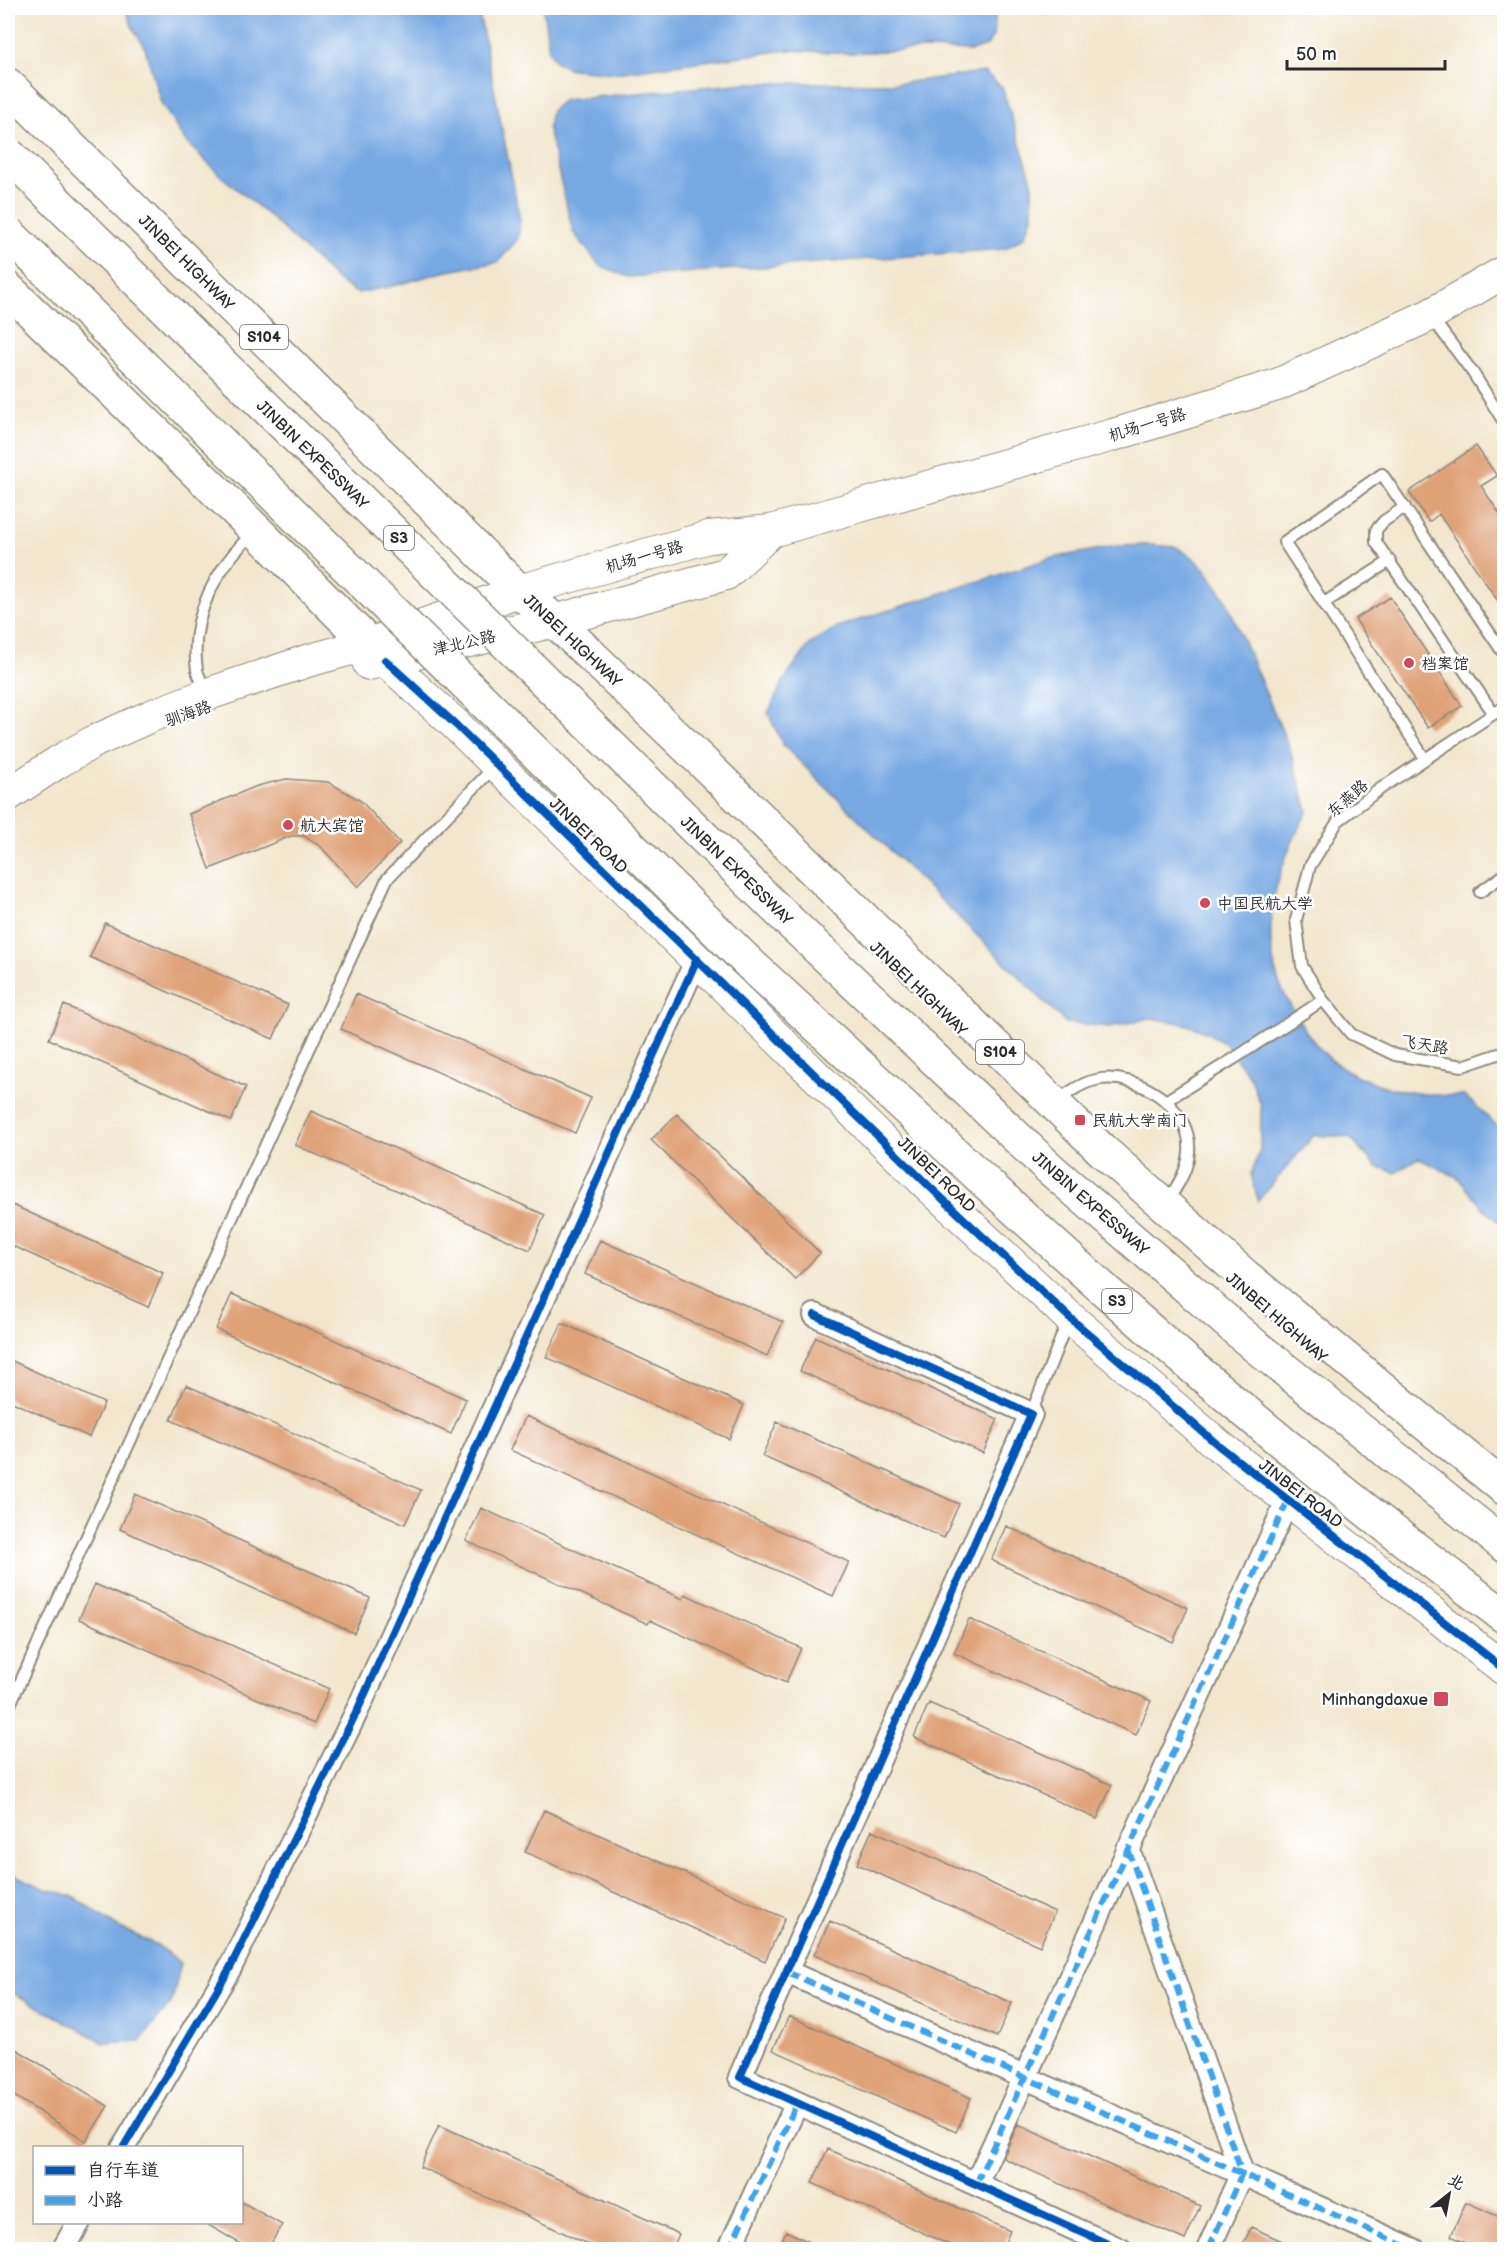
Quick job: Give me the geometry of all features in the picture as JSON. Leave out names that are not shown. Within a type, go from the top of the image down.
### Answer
[{"type":"main road","name":"JINBEI HIGHWAY","points":[[8,85],[549,622],[1074,1138],[1362,1389],[1504,1504]]},
{"type":"main road","name":"JINBIN EXPESSWAY","points":[[8,154],[790,922],[1048,1167],[1254,1345],[1504,1545]]},
{"type":"main road","name":"S3","points":[[8,233],[749,963],[1107,1293],[1418,1552],[1504,1616]]},
{"type":"main road","name":"机场一号路","points":[[519,591],[709,537],[771,531],[1113,435],[1277,385],[1430,315],[1504,272]]},
{"type":"main road","points":[[8,289],[256,530],[377,652]]},
{"type":"main road","name":"机场一号路","points":[[549,622],[726,574],[771,531]]},
{"type":"main road","name":"津北公路","points":[[377,652],[519,591]]},
{"type":"main road","name":"JINBEI HIGHWAY","points":[[549,622],[1053,1104],[1245,1276],[1504,1488]]},
{"type":"main road","name":"津北公路","points":[[377,652],[549,622]]},
{"type":"main road","name":"驯海路","points":[[8,807],[72,763],[210,699],[307,661],[377,652]]},
{"type":"main road","name":"JINBEI ROAD","points":[[377,652],[496,764],[931,1188],[1069,1317],[1218,1445],[1504,1669]]},
{"type":"main road","name":"驯海路","points":[[8,795],[95,741],[151,716],[210,699]]},
{"type":"street","points":[[124,2146],[230,1968],[358,1709],[697,959]]},
{"type":"street","points":[[815,1315],[1030,1414],[740,2077],[1121,2250]]},
{"type":"street","points":[[976,2184],[1288,1500]]},
{"type":"street","points":[[1128,1849],[1242,2173],[1208,2250]]},
{"type":"street","points":[[787,1971],[1414,2250]]},
{"type":"street","points":[[729,2250],[797,2103]]},
{"type":"street","points":[[63,2250],[78,2224]]},
{"type":"lane","points":[[1430,315],[1473,373],[1504,422]]},
{"type":"lane","points":[[1425,759],[1284,542],[1382,474],[1504,654]]},
{"type":"lane","points":[[1405,507],[1384,521],[1376,530],[1377,542],[1494,714]]},
{"type":"lane","points":[[210,699],[198,673],[196,640],[202,608],[226,564],[239,546],[256,530]]},
{"type":"lane","points":[[1323,603],[1390,561]]},
{"type":"lane","name":"东燕路","points":[[1323,1000],[1302,966],[1296,920],[1310,866],[1338,821],[1380,789],[1504,708]]},
{"type":"lane","points":[[8,1709],[387,879],[496,764]]},
{"type":"lane","points":[[1480,892],[1504,875]]},
{"type":"lane","points":[[1167,1100],[1323,1000]]},
{"type":"lane","name":"飞天路","points":[[1323,1000],[1351,1034],[1395,1055],[1463,1066],[1504,1052]]},
{"type":"lane","points":[[1053,1104],[1070,1091],[1095,1080],[1118,1078],[1143,1087],[1167,1100],[1186,1128],[1190,1152],[1185,1168],[1164,1204]]},
{"type":"lane","points":[[1030,1414],[1069,1317]]},
{"type":"water","points":[[125,8],[478,8],[520,219],[518,239],[498,262],[443,272],[357,293],[339,282],[185,141],[161,103],[145,48]]},
{"type":"water","points":[[543,8],[996,9],[994,34],[987,46],[971,51],[927,49],[849,53],[787,50],[615,73],[571,69],[557,63],[549,51]]},
{"type":"water","points":[[984,72],[1002,87],[1032,181],[1032,217],[1024,237],[1004,249],[628,277],[600,266],[573,232],[548,129],[551,111],[564,100],[746,83],[902,83]]},
{"type":"water","points":[[1116,546],[1176,547],[1191,556],[1204,568],[1225,598],[1289,747],[1308,811],[1281,870],[1272,912],[1272,956],[1277,977],[1286,998],[1317,1046],[1343,1068],[1372,1082],[1402,1091],[1465,1096],[1504,1132],[1504,1226],[1483,1208],[1457,1177],[1418,1158],[1396,1173],[1376,1166],[1349,1137],[1314,1135],[1258,1201],[1251,1174],[1260,1151],[1261,1106],[1251,1079],[1226,1045],[1208,1033],[1185,1024],[1150,1018],[1110,1027],[1066,1023],[783,745],[768,713],[783,682],[809,645],[837,627],[1048,559]]},
{"type":"water","points":[[8,1872],[46,1889],[72,1896],[118,1927],[157,1945],[181,1963],[172,2002],[140,2041],[104,2043],[8,1990]]},
{"type":"building","points":[[1476,446],[1497,476],[1481,486],[1504,520],[1504,610],[1439,514],[1429,522],[1409,492]]},
{"type":"building","name":"档案馆","points":[[1390,597],[1462,706],[1428,728],[1355,619]]},
{"type":"building","name":"航大宾馆","points":[[286,779],[328,782],[361,801],[400,843],[358,887],[320,846],[304,836],[291,836],[210,869],[189,814],[257,786]]},
{"type":"building","points":[[105,923],[288,1005],[273,1039],[90,957]]},
{"type":"building","points":[[356,994],[591,1098],[575,1133],[341,1029]]},
{"type":"building","points":[[64,1005],[246,1087],[231,1121],[49,1039]]},
{"type":"building","points":[[311,1111],[545,1215],[530,1250],[295,1145]]},
{"type":"building","points":[[677,1114],[820,1253],[795,1279],[651,1140]]},
{"type":"building","points":[[8,1203],[163,1273],[148,1307],[8,1244]]},
{"type":"building","points":[[600,1240],[783,1322],[767,1356],[585,1274]]},
{"type":"building","points":[[232,1294],[466,1399],[451,1434],[216,1329]]},
{"type":"building","points":[[562,1323],[744,1405],[729,1439],[546,1357]]},
{"type":"building","points":[[816,1337],[998,1419],[983,1453],[800,1371]]},
{"type":"building","points":[[8,1359],[104,1403],[89,1437],[8,1400]]},
{"type":"building","points":[[186,1385],[421,1490],[405,1524],[171,1420]]},
{"type":"building","points":[[526,1416],[849,1562],[833,1596],[510,1450]]},
{"type":"building","points":[[777,1422],[959,1504],[944,1538],[762,1456]]},
{"type":"building","points":[[135,1494],[370,1598],[354,1633],[120,1529]]},
{"type":"building","points":[[481,1508],[683,1599],[685,1594],[801,1648],[786,1683],[650,1620],[648,1624],[466,1541]]},
{"type":"building","points":[[1006,1526],[1188,1608],[1173,1642],[991,1560]]},
{"type":"building","points":[[95,1584],[329,1689],[314,1724],[79,1619]]},
{"type":"building","points":[[969,1619],[1151,1701],[1136,1735],[954,1653]]},
{"type":"building","points":[[929,1703],[1112,1785],[1097,1819],[914,1737]]},
{"type":"building","points":[[544,1810],[785,1918],[765,1961],[525,1852]]},
{"type":"building","points":[[872,1830],[1055,1912],[1040,1946],[857,1864]]},
{"type":"building","points":[[830,1921],[1012,2003],[997,2037],[814,1955]]},
{"type":"building","points":[[789,2016],[971,2098],[956,2132],[773,2050]]},
{"type":"building","points":[[8,2044],[108,2106],[86,2141],[8,2092]]},
{"type":"building","points":[[1018,2124],[1200,2206],[1185,2240],[1003,2158]]},
{"type":"building","points":[[439,2125],[679,2234],[672,2250],[601,2250],[420,2167]]},
{"type":"building","points":[[828,2149],[1010,2231],[1002,2250],[961,2250],[812,2183]]},
{"type":"building","points":[[1466,2202],[1504,2219],[1504,2250],[1481,2250],[1451,2236]]},
{"type":"building","points":[[243,2203],[282,2225],[267,2250],[251,2250],[207,2224],[243,2224]]},
{"type":"building","points":[[1251,2227],[1302,2250],[1241,2250]]},
{"type":"building","points":[[786,2231],[827,2250],[778,2250]]},
{"type":"marked path","points":[[976,2184],[1288,1500]]},
{"type":"marked path","points":[[1128,1849],[1242,2173],[1208,2250]]},
{"type":"marked path","points":[[787,1972],[1414,2250]]},
{"type":"marked path","points":[[729,2250],[797,2103]]},
{"type":"cycle path","points":[[385,660],[456,725],[931,1188],[1069,1317],[1218,1445],[1504,1669]]},
{"type":"cycle path","points":[[124,2146],[230,1968],[358,1709],[697,959]]},
{"type":"cycle path","points":[[815,1315],[1031,1414],[740,2077],[1121,2250]]},
{"type":"place","name":"档案馆","points":[[1409,663]]},
{"type":"place","name":"航大宾馆","points":[[288,825]]},
{"type":"place","name":"中国民航大学","points":[[1205,903]]},
{"type":"place","name":"民航大学南门","points":[[1080,1120]]},
{"type":"place","name":"Minhangdaxue","points":[[1441,1699]]}]
